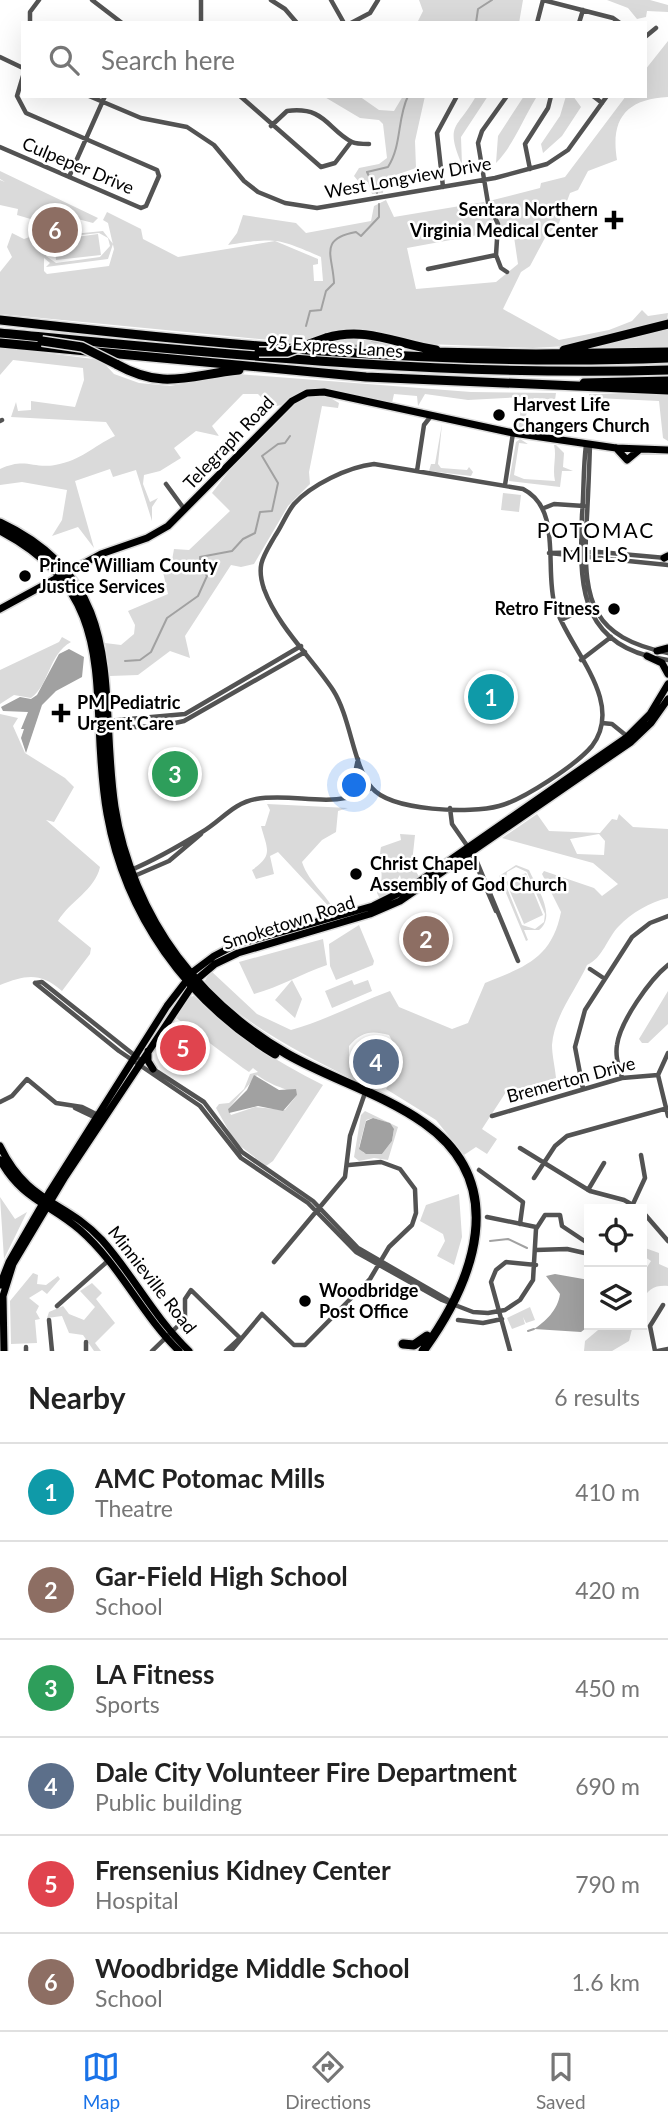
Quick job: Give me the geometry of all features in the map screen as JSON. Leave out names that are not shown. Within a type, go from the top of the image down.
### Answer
[{"type":"highway","points":[[0,320],[346,353],[511,360],[668,358]]},
{"type":"highway","points":[[509,354],[568,349],[668,324]]},
{"type":"highway","points":[[137,346],[287,352],[352,332],[368,333],[417,347],[455,352]]},
{"type":"highway","points":[[0,334],[82,347],[143,377],[170,382],[263,369]]},
{"type":"highway","name":"95 Express Lanes","points":[[0,334],[399,368],[540,372],[668,370]]},
{"type":"highway","points":[[0,343],[263,369],[508,384],[668,390]]},
{"type":"highway","points":[[346,353],[668,352]]},
{"type":"highway","points":[[508,384],[668,381]]},
{"type":"highway","points":[[0,523],[33,542],[62,574],[81,609],[94,643],[104,724],[106,799],[128,875],[150,931],[228,1021],[263,1046],[430,1128],[450,1148],[468,1179],[475,1203],[477,1237],[469,1268],[423,1351]]},
{"type":"highway","points":[[0,530],[35,552],[62,574]]},
{"type":"highway","points":[[416,1351],[451,1302]]},
{"type":"highway","points":[[407,1351],[403,1344],[414,1345],[427,1336]]},
{"type":"main road","name":"Telegraph Road","points":[[0,609],[100,554],[151,536],[186,511],[281,410],[302,394],[324,392],[513,433],[616,448],[627,460],[640,450],[668,448]]},
{"type":"main road","points":[[657,651],[668,648]]},
{"type":"main road","points":[[647,656],[663,663],[668,674]]},
{"type":"main road","name":"Smoketown Road","points":[[628,741],[650,714],[668,684]]},
{"type":"main road","name":"Smoketown Road","points":[[4,1351],[5,1287],[13,1264],[46,1204],[191,979],[238,953],[411,895],[628,741],[651,723],[668,699]]},
{"type":"main road","name":"Smoketown Road","points":[[137,1061],[148,1049],[191,979]]},
{"type":"main road","points":[[148,1049],[148,1061],[153,1069]]},
{"type":"main road","name":"Smoketown Road","points":[[0,1285],[5,1269],[30,1225],[61,1184],[100,1119]]},
{"type":"main road","name":"Minnieville Road","points":[[0,1146],[18,1176],[55,1213],[79,1229],[111,1257]]},
{"type":"main road","name":"Minnieville Road","points":[[0,1160],[29,1196],[65,1212],[89,1228],[179,1351]]},
{"type":"main road","points":[[61,1184],[59,1200],[65,1212]]},
{"type":"main road","points":[[29,1196],[34,1210],[30,1225]]},
{"type":"main road","points":[[40,1219],[55,1213]]},
{"type":"main road","name":"Minnieville Road","points":[[168,1335],[189,1351]]},
{"type":"street","points":[[30,21],[30,12],[38,0]]},
{"type":"street","points":[[92,0],[119,21]]},
{"type":"street","points":[[201,0],[201,21]]},
{"type":"street","points":[[271,0],[285,9],[295,21]]},
{"type":"street","points":[[331,0],[343,21]]},
{"type":"street","points":[[355,21],[370,13],[377,0]]},
{"type":"street","points":[[538,21],[543,0],[614,21]]},
{"type":"street","points":[[580,21],[583,10]]},
{"type":"street","points":[[647,35],[656,28]]},
{"type":"street","points":[[0,57],[21,67]]},
{"type":"street","points":[[21,83],[17,96],[23,111],[85,140]]},
{"type":"street","points":[[242,98],[321,167],[333,165],[351,142]]},
{"type":"street","points":[[443,187],[437,133],[456,98]]},
{"type":"street","points":[[506,98],[479,139],[488,203],[498,224],[496,254],[501,268],[507,272]]},
{"type":"street","points":[[530,169],[525,144],[548,108],[550,98]]},
{"type":"street","points":[[596,98],[602,103]]},
{"type":"street","name":"West Longview Drive","points":[[103,99],[141,118],[173,122],[196,132],[214,145],[249,186],[285,203],[322,208],[484,180],[552,162],[568,150],[606,98]]},
{"type":"street","points":[[69,177],[103,99]]},
{"type":"street","points":[[271,126],[287,111],[312,113],[326,119],[351,142],[369,144]]},
{"type":"street","name":"Culpeper Drive","points":[[0,147],[141,208],[145,207],[159,174],[85,140]]},
{"type":"street","points":[[428,269],[496,254]]},
{"type":"street","points":[[416,412],[423,418],[424,425],[417,471]]},
{"type":"street","points":[[424,425],[432,416]]},
{"type":"street","points":[[505,485],[513,433]]},
{"type":"street","points":[[588,445],[582,587],[591,606],[612,635],[626,648],[668,660]]},
{"type":"street","points":[[604,713],[600,730],[585,753],[516,800],[485,809],[397,803],[371,788],[342,706],[271,603],[259,568],[263,554],[291,509],[312,489],[364,466],[380,464],[528,491],[544,508],[551,589],[561,620],[599,695],[610,724],[628,741]]},
{"type":"street","points":[[166,484],[186,511]]},
{"type":"street","points":[[544,508],[554,504],[585,506]]},
{"type":"street","points":[[549,553],[583,554]]},
{"type":"street","points":[[549,553],[667,559]]},
{"type":"street","points":[[561,620],[591,606]]},
{"type":"street","points":[[581,660],[612,635]]},
{"type":"street","points":[[612,635],[637,646],[668,653]]},
{"type":"street","points":[[104,724],[185,714],[301,646]]},
{"type":"street","points":[[104,724],[162,726],[189,720],[305,652]]},
{"type":"street","points":[[602,723],[610,724]]},
{"type":"street","points":[[600,730],[610,724]]},
{"type":"street","points":[[355,773],[358,755]]},
{"type":"street","points":[[128,875],[172,859],[232,809],[255,800],[341,801],[371,788]]},
{"type":"street","points":[[450,808],[454,828],[470,851],[518,961]]},
{"type":"street","points":[[583,1089],[576,1063],[576,1039],[583,1016],[635,933],[668,916]]},
{"type":"street","points":[[622,1078],[617,1055],[620,1031],[654,979],[668,965]]},
{"type":"street","points":[[590,969],[605,979]]},
{"type":"street","points":[[208,1109],[137,1061],[36,983],[43,982],[137,1061],[153,1069],[208,1109],[235,1146],[257,1166],[319,1210],[349,1247],[444,1295],[451,1302],[473,1312],[500,1311],[524,1296],[533,1280],[536,1265],[536,1227],[543,1216],[560,1215],[562,1226],[584,1241]]},
{"type":"street","points":[[668,1053],[658,1075],[668,1116]]},
{"type":"street","name":"Bremerton Drive","points":[[492,1116],[622,1078],[658,1075]]},
{"type":"street","points":[[0,1102],[12,1096],[27,1079],[55,1103],[82,1107],[100,1119]]},
{"type":"street","points":[[274,1262],[341,1185],[349,1165],[351,1136],[364,1095]]},
{"type":"street","points":[[534,1178],[558,1142],[571,1134],[667,1109]]},
{"type":"street","points":[[520,1148],[588,1190],[633,1204],[645,1178],[641,1155]]},
{"type":"street","points":[[228,1351],[262,1314],[294,1345],[303,1347],[380,1263],[389,1247],[414,1221],[417,1203],[415,1189],[405,1173],[393,1165],[377,1161],[349,1165]]},
{"type":"street","points":[[588,1190],[604,1163]]},
{"type":"street","points":[[479,1170],[523,1202],[520,1224]]},
{"type":"street","points":[[487,1217],[536,1227]]},
{"type":"street","points":[[647,1217],[668,1241]]},
{"type":"street","points":[[661,1233],[668,1227]]},
{"type":"street","points":[[536,1250],[567,1249],[584,1253]]},
{"type":"street","points":[[57,1306],[111,1257]]},
{"type":"street","points":[[510,1351],[491,1284],[496,1270],[507,1262],[536,1265]]},
{"type":"street","points":[[152,1351],[186,1319],[185,1299],[191,1290],[240,1338]]},
{"type":"street","points":[[663,1305],[650,1326],[657,1351],[668,1349]]},
{"type":"street","points":[[458,1320],[483,1323],[502,1319]]},
{"type":"street","points":[[50,1320],[52,1351]]},
{"type":"street","points":[[86,1342],[86,1351]]},
{"type":"shaded area","points":[[419,0],[523,0],[519,21],[418,21],[423,11]]},
{"type":"shaded area","points":[[607,0],[650,0],[668,5],[668,12],[647,11],[646,17],[637,19],[628,8]]},
{"type":"shaded area","points":[[668,41],[668,97],[642,102],[624,114],[616,133],[617,160],[588,171],[578,190],[570,193],[559,223],[546,236],[530,266],[521,272],[503,309],[559,340],[609,330],[632,321],[642,310],[648,316],[668,313],[667,321],[567,346],[533,348],[427,344],[354,328],[301,343],[0,314],[0,272],[12,257],[7,247],[12,233],[24,239],[38,234],[42,248],[53,236],[103,231],[113,244],[108,223],[103,220],[107,212],[141,229],[143,239],[178,257],[275,241],[228,245],[237,233],[243,215],[296,223],[306,233],[371,221],[374,206],[386,200],[394,217],[484,202],[493,220],[494,232],[407,248],[416,289],[496,282],[518,264],[513,230],[500,231],[498,217],[489,201],[540,188],[541,183],[565,177],[624,98],[647,98],[647,67]],"holes":[[[99,233],[108,238],[110,246],[100,257],[56,263],[46,256],[46,245],[54,238]],[[275,241],[321,257],[323,281],[314,281],[313,265],[318,264],[318,259]],[[113,244],[109,266],[47,274],[44,271],[44,258],[50,263],[46,267],[108,259]]]},
{"type":"shaded area","points":[[326,98],[362,98],[379,110],[394,111],[402,98],[425,98],[415,141],[416,168],[384,179],[383,193],[372,194],[368,182],[359,182],[354,176],[359,168],[379,164],[387,158],[383,124],[379,120],[360,118]]},
{"type":"shaded area","points":[[475,98],[487,98],[461,137],[462,165],[454,133]]},
{"type":"shaded area","points":[[523,98],[536,98],[513,140],[496,163],[498,136]]},
{"type":"shaded area","points":[[565,98],[574,98],[581,107],[562,136],[543,153],[541,144],[560,116]]},
{"type":"shaded area","points":[[0,171],[98,218],[93,223],[74,218],[47,228],[34,220],[17,215],[18,209],[0,205],[0,180],[5,182],[0,179]]},
{"type":"shaded area","points":[[98,234],[101,255],[56,260],[54,240]]},
{"type":"shaded area","points":[[668,327],[668,349],[565,352]]},
{"type":"shaded area","points":[[359,334],[411,347],[377,349],[315,344]]},
{"type":"shaded area","points":[[0,347],[101,360],[114,374],[139,383],[170,386],[238,374],[471,392],[556,393],[555,400],[534,398],[529,402],[523,430],[518,427],[523,397],[468,400],[425,394],[418,406],[417,396],[394,394],[392,403],[308,390],[282,405],[271,407],[258,394],[243,394],[212,426],[219,436],[196,431],[174,448],[181,458],[160,471],[144,475],[143,484],[150,502],[158,498],[152,507],[152,521],[136,470],[113,477],[110,469],[75,481],[94,548],[78,527],[52,536],[62,520],[67,490],[22,482],[0,485],[0,469],[16,464],[47,466],[64,463],[80,457],[115,436],[106,422],[11,417],[16,402],[18,411],[31,410],[31,401],[75,407],[84,380],[83,368],[13,360],[0,375]]},
{"type":"shaded area","points":[[307,394],[327,396],[339,403],[338,408],[322,406],[309,472],[310,484],[288,506],[254,564],[241,567],[231,565],[185,636],[190,658],[170,651],[138,675],[110,676],[105,643],[121,645],[134,634],[135,625],[128,611],[168,594],[163,572],[171,566],[174,549],[189,550],[230,511],[212,493],[268,427]]},
{"type":"shaded area","points":[[589,394],[668,394],[668,441],[663,438],[659,401],[596,398],[592,400],[590,411]]},
{"type":"shaded area","points":[[442,424],[438,464],[441,468],[467,470],[469,467],[473,472],[471,476],[429,471],[431,464],[435,464]]},
{"type":"shaded area","points":[[520,439],[528,444],[519,443],[514,475],[524,479],[555,481],[556,445],[564,453],[563,467],[573,471],[562,471],[560,487],[509,481],[516,442]]},
{"type":"shaded area","points":[[503,493],[521,495],[519,512],[501,510]]},
{"type":"shaded area","points":[[62,637],[71,642],[58,654],[37,692],[31,698],[14,695],[0,704],[0,670],[59,642]]},
{"type":"shaded area","points":[[69,649],[84,657],[82,677],[56,691],[42,705],[26,753],[21,738],[24,729],[21,729],[28,712],[3,711],[1,707],[20,697],[31,699],[37,695],[59,654]]},
{"type":"shaded area","points":[[0,714],[18,718],[13,726],[25,753],[65,778],[74,787],[54,822],[46,820],[100,867],[88,889],[58,921],[91,948],[90,954],[62,991],[47,981],[32,977],[0,985]]},
{"type":"shaded area","points":[[267,804],[348,808],[338,811],[336,832],[322,840],[302,862],[334,912],[278,852],[270,856],[274,874],[256,879],[252,870],[264,860],[267,851],[261,826],[265,826],[270,810]]},
{"type":"shaded area","points":[[537,814],[549,831],[600,833],[612,819],[617,820],[619,814],[633,827],[668,829],[668,898],[648,905],[624,921],[597,958],[587,965],[561,1014],[554,1034],[552,1049],[556,1078],[506,1092],[482,1129],[497,1139],[487,1154],[476,1147],[464,1155],[436,1120],[386,1089],[396,1074],[399,1063],[397,1051],[389,1035],[367,1033],[349,1046],[349,1063],[358,1082],[257,1026],[238,1013],[204,982],[211,971],[257,1014],[291,1030],[390,991],[399,1007],[452,1029],[468,1023],[485,983],[535,959],[544,950],[557,928],[561,912],[542,874],[544,871],[594,888],[602,896],[618,884],[593,863],[502,838]],"holes":[[[599,834],[605,841],[604,855],[577,854],[570,839]]]},
{"type":"shaded area","points":[[400,834],[415,835],[412,863],[419,877],[403,888],[400,875],[392,888],[392,894],[380,899],[377,893],[382,875],[381,847],[401,840]]},
{"type":"shaded area","points":[[516,865],[529,870],[544,902],[546,917],[544,924],[539,930],[524,930],[528,940],[526,941],[499,876]],"holes":[[[516,867],[527,872],[545,914],[544,922],[535,929],[522,925],[505,883],[507,872]]]},
{"type":"shaded area","points":[[526,873],[543,915],[524,924],[506,882]]},
{"type":"shaded area","points":[[359,925],[374,961],[373,965],[336,980],[330,966],[329,944]]},
{"type":"shaded area","points":[[323,939],[327,965],[254,994],[239,962]]},
{"type":"shaded area","points":[[292,980],[302,999],[295,1018],[275,1000]]},
{"type":"shaded area","points":[[352,980],[354,985],[368,980],[372,991],[332,1008],[325,991]]},
{"type":"shaded area","points":[[668,991],[668,1024],[648,1043],[642,1043],[639,1039]]},
{"type":"shaded area","points":[[194,996],[223,1023],[255,1046],[323,1085],[273,1161],[266,1166],[235,1142],[216,1108],[219,1104],[229,1103],[244,1089],[250,1074],[258,1072],[253,1068],[249,1072],[175,1017],[188,997]],"holes":[[[257,1075],[297,1095],[285,1110],[255,1107],[231,1115],[228,1109]]]},
{"type":"shaded area","points":[[254,1075],[279,1090],[296,1089],[297,1095],[283,1111],[258,1106],[229,1113],[228,1109],[247,1090]]},
{"type":"shaded area","points":[[365,1111],[398,1127],[388,1160],[374,1158],[359,1161],[354,1157],[361,1115]],"holes":[[[373,1118],[389,1123],[394,1130],[392,1141],[382,1154],[364,1153],[359,1147],[366,1120]]]},
{"type":"shaded area","points":[[373,1118],[390,1123],[394,1129],[392,1141],[382,1154],[366,1154],[359,1149],[366,1121]]},
{"type":"shaded area","points":[[459,1194],[462,1237],[454,1265],[437,1256],[445,1241],[443,1234],[420,1221],[426,1205]]},
{"type":"shaded area","points":[[0,1197],[15,1219],[27,1212],[4,1259]]},
{"type":"shaded area","points":[[647,1249],[659,1253],[659,1264],[668,1268],[668,1286],[659,1286],[647,1293],[647,1267],[651,1261],[647,1258]]},
{"type":"shaded area","points":[[33,1273],[38,1275],[37,1284],[46,1285],[58,1276],[60,1279],[47,1294],[42,1290],[29,1298],[39,1306],[36,1312],[40,1319],[35,1320],[37,1343],[11,1344],[10,1301]]},
{"type":"shaded area","points":[[555,1274],[584,1279],[584,1330],[581,1332],[534,1329],[550,1315],[559,1300],[560,1294],[546,1276]]},
{"type":"shaded area","points":[[92,1283],[102,1293],[96,1299],[115,1323],[95,1343],[101,1351],[94,1351],[83,1335],[69,1333],[62,1316],[47,1318],[49,1312],[63,1306],[69,1314],[84,1320],[95,1307],[80,1291]]},
{"type":"shaded area","points":[[530,1307],[535,1320],[526,1323],[523,1317],[525,1324],[512,1329],[507,1318]]},
{"type":"shaded area","points":[[598,1330],[632,1330],[629,1341],[612,1351],[584,1351],[585,1341]]},
{"type":"waterway","points":[[476,21],[478,9],[492,0]]},
{"type":"waterway","points":[[377,193],[367,172],[388,167],[395,150],[407,98]]},
{"type":"waterway","points":[[306,326],[310,311],[321,310],[326,291],[334,283],[330,250],[332,244],[344,235],[356,232],[361,236],[379,217],[379,204]]},
{"type":"waterway","points":[[372,341],[387,343]]},
{"type":"waterway","points":[[344,345],[360,346]]},
{"type":"waterway","points":[[125,661],[140,660],[151,652],[167,618],[198,596],[207,576],[200,566],[200,557],[232,551],[243,539],[255,533],[260,512],[272,511],[278,483],[262,456],[278,444],[285,443],[290,436]]},
{"type":"waterway","points":[[490,1241],[508,1239],[527,1248]]},
{"type":"waterway","points":[[528,1331],[534,1329]]},
{"type":"place","name":"Sentara Northern Virginia Medical Center","points":[[614,220]]},
{"type":"place","name":"Woodbridge Middle School","points":[[55,230]]},
{"type":"place","name":"Harvest Life Changers Church","points":[[499,415]]},
{"type":"place","name":"Prince William County Justice Services","points":[[25,576]]},
{"type":"place","name":"Retro Fitness","points":[[614,609]]},
{"type":"place","name":"AMC Potomac Mills","points":[[491,697]]},
{"type":"place","name":"PM Pediatric Urgent Care","points":[[61,713]]},
{"type":"place","name":"LA Fitness","points":[[175,774]]},
{"type":"place","name":"Christ Chapel Assembly of God Church","points":[[356,874]]},
{"type":"place","name":"Gar-Field High School","points":[[426,939]]},
{"type":"place","name":"Frensenius Kidney Center","points":[[183,1048]]},
{"type":"place","name":"Dale City Volunteer Fire Department","points":[[376,1062]]},
{"type":"place","name":"Woodbridge Post Office","points":[[305,1301]]},
{"type":"district","name":"POTOMAC MILLS","points":[[596,543]]}]
